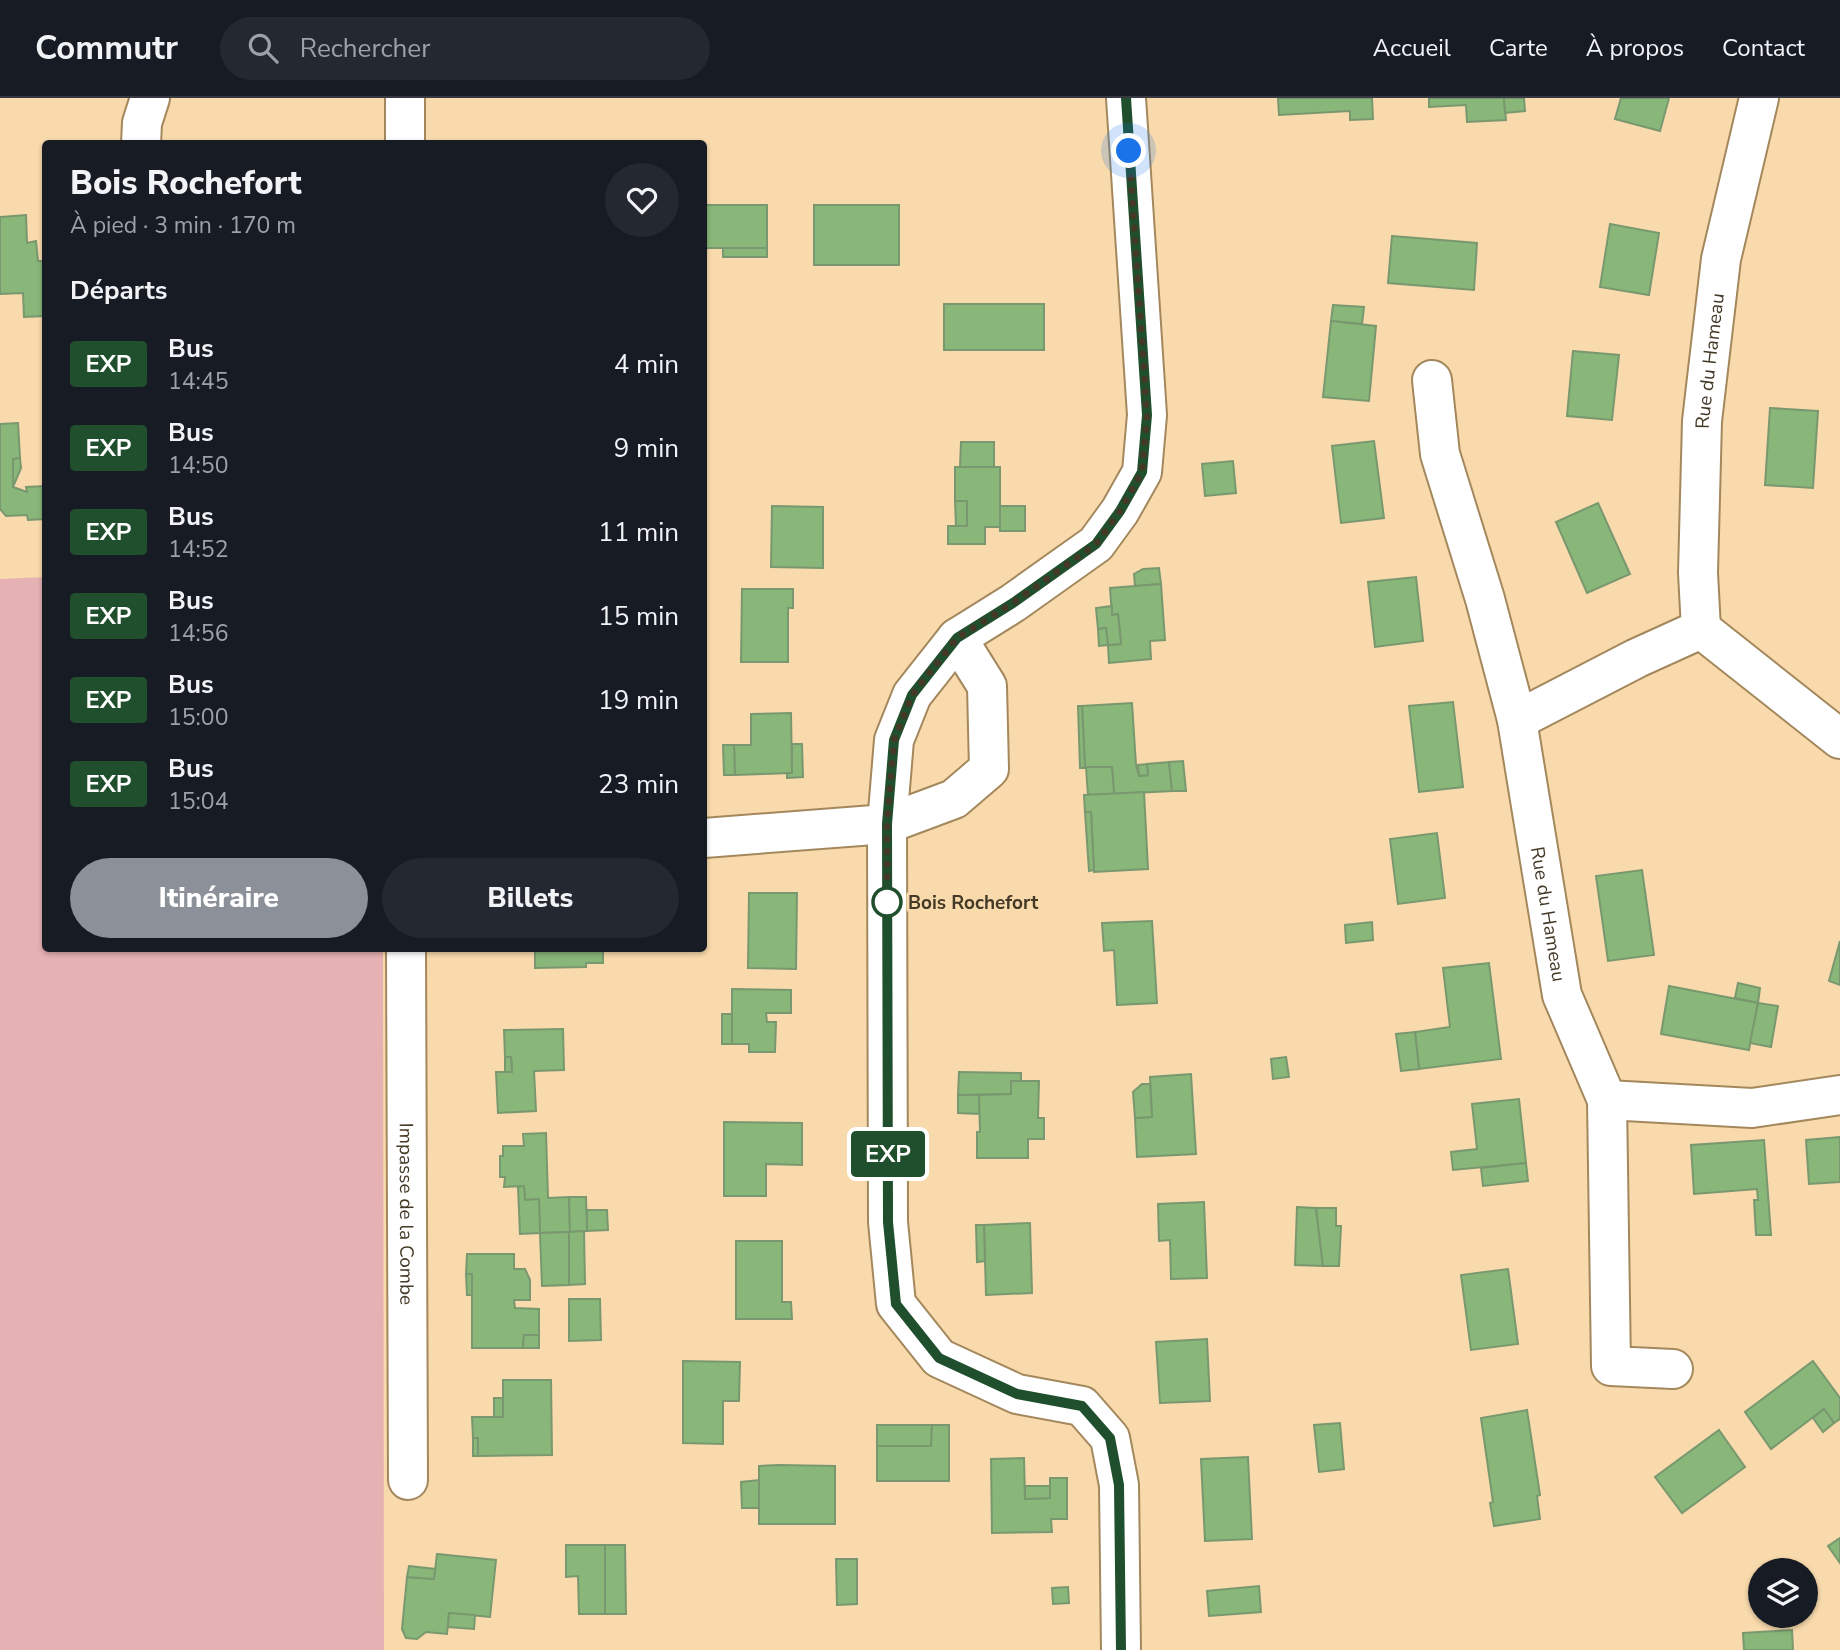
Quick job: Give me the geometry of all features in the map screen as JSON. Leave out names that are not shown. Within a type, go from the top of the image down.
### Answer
[{"type":"street","points":[[141,140],[142,122],[150,98]]},
{"type":"street","points":[[405,98],[405,140]]},
{"type":"street","points":[[1121,1650],[1119,1485],[1110,1438],[1082,1406],[1017,1394],[939,1358],[896,1304],[888,1222],[887,824],[894,740],[912,695],[957,638],[1013,603],[1096,544],[1120,511],[1142,472],[1147,415],[1126,98]]},
{"type":"street","name":"Rue du Hameau","points":[[1701,629],[1698,573],[1702,421],[1721,259],[1759,98]]},
{"type":"street","name":"Rue du Hameau","points":[[1432,380],[1440,454],[1485,599],[1517,720],[1562,996],[1607,1100],[1611,1366],[1673,1369]]},
{"type":"street","points":[[1517,720],[1637,658],[1701,629],[1838,735]]},
{"type":"street","points":[[707,838],[887,824],[954,799],[989,769],[987,686],[957,638]]},
{"type":"street","name":"Impasse de la Combe","points":[[406,952],[408,1480]]},
{"type":"street","points":[[1607,1100],[1752,1108],[1840,1095]]},
{"type":"shaded area","points":[[42,577],[42,952],[383,952],[384,1650],[0,1650],[0,579]]},
{"type":"building","points":[[1278,98],[1372,98],[1373,119],[1350,120],[1350,111],[1279,115]]},
{"type":"building","points":[[1429,98],[1504,98],[1506,120],[1467,122],[1466,105],[1429,107]]},
{"type":"building","points":[[1504,98],[1524,98],[1525,111],[1505,113]]},
{"type":"building","points":[[1621,98],[1669,98],[1660,131],[1615,119]]},
{"type":"building","points":[[707,205],[767,205],[767,248],[707,248]]},
{"type":"building","points":[[814,205],[899,205],[899,265],[814,265]]},
{"type":"building","points":[[26,215],[27,243],[36,241],[38,261],[42,261],[42,316],[24,317],[23,293],[0,294],[0,217]]},
{"type":"building","points":[[1610,224],[1659,233],[1649,295],[1600,287]]},
{"type":"building","points":[[1392,236],[1477,243],[1474,290],[1388,283]]},
{"type":"building","points":[[723,248],[767,248],[767,257],[723,257]]},
{"type":"building","points":[[944,304],[1044,304],[1044,350],[944,350]]},
{"type":"building","points":[[1333,305],[1364,307],[1362,324],[1331,321]]},
{"type":"building","points":[[1331,321],[1376,326],[1369,401],[1323,397]]},
{"type":"building","points":[[1573,351],[1619,355],[1612,420],[1567,416]]},
{"type":"building","points":[[1770,408],[1818,411],[1813,488],[1765,485]]},
{"type":"building","points":[[18,423],[20,458],[13,459],[13,487],[27,492],[26,487],[42,486],[42,519],[28,520],[27,515],[6,516],[0,509],[0,424]]},
{"type":"building","points":[[1374,441],[1384,518],[1341,523],[1332,446]]},
{"type":"building","points":[[961,442],[994,442],[994,467],[960,467]]},
{"type":"building","points":[[20,458],[21,468],[13,487],[13,459]]},
{"type":"building","points":[[1233,461],[1236,493],[1205,496],[1202,464]]},
{"type":"building","points":[[955,467],[1000,467],[1000,527],[985,527],[985,544],[948,544],[948,526],[967,526],[967,501],[955,501]]},
{"type":"building","points":[[955,501],[967,501],[967,526],[956,526]]},
{"type":"building","points":[[1598,503],[1630,574],[1587,593],[1556,522]]},
{"type":"building","points":[[772,506],[823,507],[823,568],[771,567]]},
{"type":"building","points":[[1000,506],[1025,506],[1025,531],[1000,531]]},
{"type":"building","points":[[1159,568],[1161,584],[1135,586],[1134,574],[1143,569]]},
{"type":"building","points":[[1416,577],[1423,641],[1375,647],[1368,582]]},
{"type":"building","points":[[1161,584],[1165,640],[1150,641],[1151,659],[1109,663],[1108,645],[1121,644],[1118,614],[1112,615],[1110,588]]},
{"type":"building","points":[[742,589],[793,589],[793,608],[788,608],[788,662],[741,662]]},
{"type":"building","points":[[1112,606],[1112,615],[1118,614],[1121,644],[1108,645],[1106,628],[1098,629],[1096,608]]},
{"type":"building","points":[[1106,628],[1108,645],[1099,646],[1098,629]]},
{"type":"building","points":[[1453,702],[1463,787],[1419,792],[1409,706]]},
{"type":"building","points":[[1132,703],[1139,776],[1148,775],[1147,764],[1169,762],[1172,791],[1114,794],[1112,767],[1085,768],[1082,706]]},
{"type":"building","points":[[1078,706],[1082,706],[1085,768],[1080,768]]},
{"type":"building","points":[[791,713],[792,773],[735,775],[734,745],[751,745],[751,714]]},
{"type":"building","points":[[792,744],[802,744],[803,777],[787,778],[787,773],[792,773]]},
{"type":"building","points":[[723,745],[734,745],[735,775],[724,775]]},
{"type":"building","points":[[1183,761],[1186,791],[1172,791],[1169,762]]},
{"type":"building","points":[[1147,764],[1148,775],[1139,776],[1138,765]]},
{"type":"building","points":[[1086,767],[1112,767],[1114,794],[1088,795]]},
{"type":"building","points":[[1144,792],[1148,869],[1094,872],[1091,812],[1085,812],[1084,795]]},
{"type":"building","points":[[1085,812],[1091,812],[1094,870],[1089,871]]},
{"type":"building","points":[[1437,833],[1445,898],[1398,904],[1390,839]]},
{"type":"building","points":[[1642,870],[1654,955],[1608,961],[1596,876]]},
{"type":"building","points":[[749,893],[797,893],[796,969],[748,968]]},
{"type":"building","points":[[1152,921],[1157,1003],[1117,1005],[1114,950],[1104,951],[1102,923]]},
{"type":"building","points":[[1372,922],[1373,940],[1346,943],[1345,925]]},
{"type":"building","points":[[1840,941],[1840,985],[1829,981]]},
{"type":"building","points":[[535,952],[603,952],[603,963],[586,963],[586,967],[535,968]]},
{"type":"building","points":[[1489,963],[1501,1059],[1419,1069],[1415,1032],[1450,1027],[1443,968]]},
{"type":"building","points":[[1738,983],[1760,988],[1758,1003],[1735,998]]},
{"type":"building","points":[[1669,986],[1758,1003],[1749,1050],[1661,1034]]},
{"type":"building","points":[[732,989],[791,990],[791,1013],[766,1013],[767,1022],[776,1022],[775,1052],[749,1052],[749,1044],[732,1044]]},
{"type":"building","points":[[1758,1003],[1778,1006],[1771,1047],[1750,1043]]},
{"type":"building","points":[[722,1014],[732,1014],[732,1044],[722,1044]]},
{"type":"building","points":[[563,1029],[564,1070],[534,1071],[536,1111],[498,1113],[496,1072],[512,1072],[511,1057],[505,1057],[504,1030]]},
{"type":"building","points":[[1415,1032],[1419,1069],[1401,1071],[1396,1034]]},
{"type":"building","points":[[505,1057],[511,1057],[512,1072],[505,1072]]},
{"type":"building","points":[[1286,1057],[1289,1077],[1273,1079],[1271,1059]]},
{"type":"building","points":[[959,1072],[1021,1073],[1021,1081],[1011,1081],[1011,1094],[958,1095]]},
{"type":"building","points":[[1191,1074],[1196,1154],[1137,1157],[1135,1118],[1152,1117],[1150,1077]]},
{"type":"building","points":[[1011,1081],[1039,1081],[1038,1118],[1044,1118],[1044,1139],[1028,1139],[1028,1158],[977,1158],[977,1132],[980,1132],[979,1095],[1011,1094]]},
{"type":"building","points":[[1142,1084],[1150,1084],[1152,1117],[1135,1118],[1133,1092]]},
{"type":"building","points":[[958,1095],[979,1095],[979,1114],[958,1113]]},
{"type":"building","points":[[1519,1099],[1526,1163],[1453,1170],[1451,1152],[1477,1149],[1472,1104]]},
{"type":"building","points":[[724,1122],[802,1123],[802,1165],[766,1164],[766,1196],[724,1196]]},
{"type":"building","points":[[546,1133],[548,1198],[569,1197],[570,1232],[540,1233],[539,1199],[525,1200],[524,1186],[504,1187],[505,1177],[500,1177],[503,1146],[524,1146],[523,1134]]},
{"type":"building","points":[[1840,1137],[1840,1182],[1809,1184],[1806,1140]]},
{"type":"building","points":[[1764,1140],[1771,1235],[1756,1235],[1754,1200],[1758,1200],[1757,1189],[1694,1194],[1691,1145]]},
{"type":"building","points":[[1526,1163],[1528,1181],[1483,1186],[1481,1168]]},
{"type":"building","points":[[524,1186],[525,1200],[539,1199],[540,1233],[520,1234],[518,1187]]},
{"type":"building","points":[[569,1197],[586,1197],[587,1231],[570,1232]]},
{"type":"building","points":[[1204,1202],[1207,1278],[1171,1279],[1170,1240],[1159,1241],[1158,1204]]},
{"type":"building","points":[[1297,1207],[1316,1208],[1323,1266],[1295,1265]]},
{"type":"building","points":[[1316,1208],[1336,1208],[1336,1226],[1341,1226],[1339,1266],[1323,1266]]},
{"type":"building","points":[[587,1210],[607,1210],[608,1230],[587,1231]]},
{"type":"building","points":[[1030,1223],[1032,1293],[986,1295],[984,1225]]},
{"type":"building","points":[[976,1225],[984,1225],[985,1261],[977,1262]]},
{"type":"building","points":[[584,1231],[585,1284],[569,1285],[569,1232]]},
{"type":"building","points":[[569,1232],[569,1285],[542,1286],[540,1233]]},
{"type":"building","points":[[736,1241],[782,1241],[782,1302],[791,1302],[792,1319],[736,1319]]},
{"type":"building","points":[[467,1254],[514,1254],[514,1269],[525,1269],[530,1280],[530,1300],[514,1300],[515,1308],[539,1309],[539,1335],[524,1335],[523,1348],[472,1348],[472,1274],[466,1274]]},
{"type":"building","points":[[1508,1269],[1518,1344],[1471,1350],[1461,1275]]},
{"type":"building","points":[[466,1274],[472,1274],[472,1295],[467,1295]]},
{"type":"building","points":[[569,1299],[600,1299],[601,1340],[569,1341]]},
{"type":"building","points":[[524,1335],[539,1335],[539,1348],[523,1348]]},
{"type":"building","points":[[1207,1339],[1210,1401],[1160,1403],[1156,1342]]},
{"type":"building","points":[[683,1361],[740,1362],[739,1401],[723,1401],[723,1444],[683,1443]]},
{"type":"building","points":[[1813,1361],[1840,1398],[1840,1419],[1834,1423],[1824,1409],[1771,1449],[1745,1412]]},
{"type":"building","points":[[503,1380],[551,1380],[552,1455],[478,1456],[478,1438],[473,1438],[472,1417],[503,1417]]},
{"type":"building","points":[[494,1398],[503,1398],[503,1417],[494,1417]]},
{"type":"building","points":[[1824,1409],[1834,1423],[1823,1432],[1813,1418]]},
{"type":"building","points":[[1527,1410],[1540,1495],[1537,1496],[1540,1519],[1494,1526],[1481,1418]]},
{"type":"building","points":[[1340,1423],[1344,1469],[1319,1472],[1314,1425]]},
{"type":"building","points":[[877,1425],[932,1425],[931,1446],[877,1446]]},
{"type":"building","points":[[932,1425],[949,1425],[949,1481],[877,1481],[877,1446],[931,1446]]},
{"type":"building","points":[[1719,1430],[1745,1467],[1682,1513],[1655,1477]]},
{"type":"building","points":[[473,1438],[478,1438],[478,1456],[473,1456]]},
{"type":"building","points":[[1248,1457],[1252,1539],[1205,1541],[1201,1459]]},
{"type":"building","points":[[1024,1458],[1025,1499],[1050,1498],[1050,1478],[1067,1478],[1067,1519],[1051,1519],[1052,1532],[992,1533],[991,1459]]},
{"type":"building","points":[[759,1466],[835,1466],[835,1524],[759,1524]]},
{"type":"building","points":[[759,1480],[759,1508],[742,1508],[741,1482]]},
{"type":"building","points":[[1025,1486],[1050,1486],[1050,1498],[1025,1499]]},
{"type":"building","points":[[1840,1538],[1840,1563],[1828,1546]]},
{"type":"building","points":[[566,1545],[605,1545],[605,1614],[579,1614],[578,1576],[566,1577]]},
{"type":"building","points":[[605,1545],[625,1545],[626,1614],[605,1614]]},
{"type":"building","points":[[437,1554],[496,1560],[490,1617],[449,1613],[447,1634],[426,1632],[417,1639],[406,1638],[402,1629],[407,1577],[434,1579]]},
{"type":"building","points":[[836,1559],[857,1559],[857,1604],[837,1605]]},
{"type":"building","points":[[409,1566],[435,1569],[434,1579],[407,1577]]},
{"type":"building","points":[[1259,1586],[1261,1612],[1209,1616],[1207,1591]]},
{"type":"building","points":[[1068,1587],[1069,1603],[1053,1604],[1052,1588]]},
{"type":"building","points":[[449,1613],[475,1615],[474,1629],[448,1627]]},
{"type":"building","points":[[1792,1630],[1793,1650],[1744,1650],[1743,1633]]},
{"type":"bus line","name":"EXP","points":[[1121,1650],[1119,1485],[1110,1438],[1082,1406],[1017,1394],[939,1358],[896,1304],[888,1222],[887,824],[894,740],[912,695],[957,638],[1013,603],[1096,544],[1120,511],[1142,472],[1147,415],[1126,98]]},
{"type":"place","name":"Bois Rochefort","points":[[887,902]]},
{"type":"route","points":[[887,902],[887,824],[894,740],[912,695],[957,638],[1013,603],[1096,544],[1120,511],[1142,472],[1147,415],[1129,151]]}]
